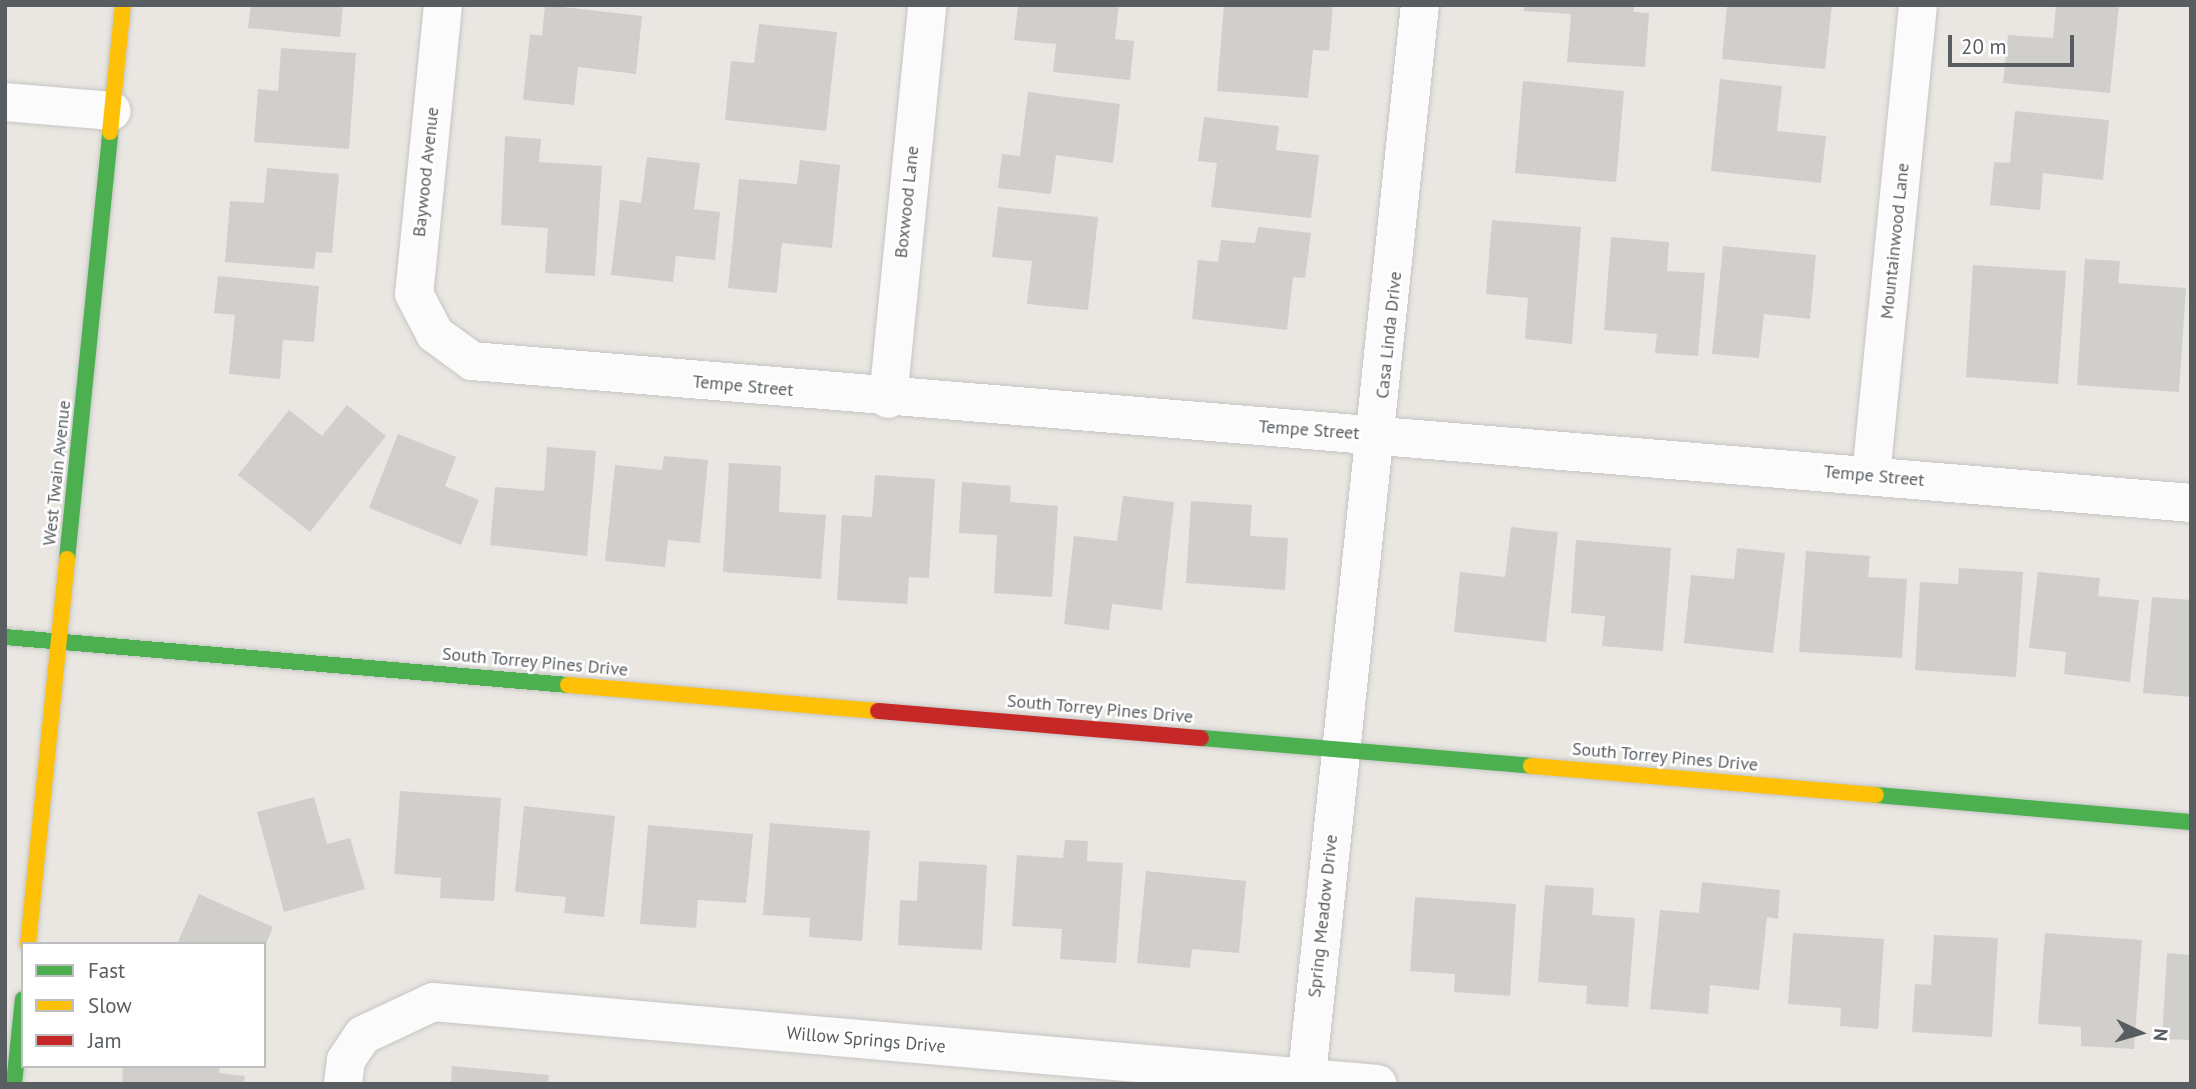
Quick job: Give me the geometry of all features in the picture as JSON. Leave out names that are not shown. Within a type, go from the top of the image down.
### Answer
[{"type":"main road","name":"West Twain Avenue","points":[[28,942],[123,5]]},
{"type":"main road","name":"South Torrey Pines Drive","points":[[5,637],[2191,822]]},
{"type":"main road","points":[[14,1084],[21,1018]]},
{"type":"street","name":"Baywood Avenue","points":[[435,334],[414,294],[443,5]]},
{"type":"street","name":"Boxwood Lane","points":[[888,399],[927,5]]},
{"type":"street","name":"Casa Linda Drive","points":[[1341,748],[1379,435],[1420,5]]},
{"type":"street","name":"Mountainwood Lane","points":[[1871,476],[1918,5]]},
{"type":"street","points":[[5,102],[112,111]]},
{"type":"street","name":"Tempe Street","points":[[435,334],[472,360],[888,399],[1379,435],[2191,503]]},
{"type":"street","name":"Spring Meadow Drive","points":[[1306,1081],[1341,748]]},
{"type":"street","name":"Willow Springs Drive","points":[[343,1084],[346,1060],[363,1035],[433,1002],[1306,1081],[1377,1084]]},
{"type":"building","points":[[251,5],[343,5],[340,37],[248,28]]},
{"type":"building","points":[[545,5],[642,16],[636,74],[578,67],[574,105],[523,100],[530,34],[542,36]]},
{"type":"building","points":[[1018,5],[1119,5],[1115,39],[1134,41],[1130,80],[1053,72],[1056,44],[1014,40]]},
{"type":"building","points":[[1224,5],[1333,5],[1329,51],[1313,50],[1308,98],[1217,91]]},
{"type":"building","points":[[1524,5],[1634,5],[1634,12],[1649,13],[1645,67],[1567,62],[1571,14],[1524,11]]},
{"type":"building","points":[[1727,5],[1832,5],[1825,69],[1722,59]]},
{"type":"building","points":[[2056,5],[2119,5],[2110,93],[2003,83],[2008,35],[2053,38]]},
{"type":"building","points":[[759,24],[837,32],[826,131],[725,120],[731,61],[754,63]]},
{"type":"building","points":[[281,48],[356,53],[349,149],[254,142],[258,89],[278,91]]},
{"type":"building","points":[[1720,79],[1782,86],[1777,131],[1826,136],[1821,183],[1711,171]]},
{"type":"building","points":[[1523,81],[1624,91],[1616,182],[1515,173]]},
{"type":"building","points":[[1028,92],[1120,104],[1113,163],[1056,155],[1051,194],[998,188],[1002,154],[1020,156]]},
{"type":"building","points":[[2015,111],[2109,120],[2103,180],[2043,173],[2040,210],[1990,205],[1994,162],[2010,163]]},
{"type":"building","points":[[1204,117],[1279,126],[1276,150],[1319,155],[1311,218],[1211,207],[1217,163],[1198,161]]},
{"type":"building","points":[[505,136],[541,139],[539,162],[602,166],[595,276],[545,273],[548,228],[501,225]]},
{"type":"building","points":[[647,157],[700,163],[694,209],[720,212],[715,260],[676,256],[673,282],[611,275],[620,200],[641,203]]},
{"type":"building","points":[[800,160],[840,165],[832,248],[782,243],[777,293],[728,288],[739,179],[797,184]]},
{"type":"building","points":[[267,168],[339,174],[332,253],[316,252],[314,269],[225,262],[230,201],[264,203]]},
{"type":"building","points":[[998,207],[1098,217],[1088,310],[1027,304],[1032,261],[992,257]]},
{"type":"building","points":[[1492,220],[1581,227],[1572,344],[1525,339],[1528,298],[1486,294]]},
{"type":"building","points":[[1258,227],[1311,233],[1305,278],[1293,277],[1287,330],[1192,319],[1198,260],[1218,262],[1221,240],[1255,243]]},
{"type":"building","points":[[1611,237],[1669,242],[1667,271],[1705,273],[1698,356],[1655,353],[1657,334],[1604,330]]},
{"type":"building","points":[[1723,246],[1816,255],[1810,319],[1764,314],[1759,358],[1712,354]]},
{"type":"building","points":[[2085,259],[2120,261],[2118,283],[2186,288],[2179,392],[2077,385]]},
{"type":"building","points":[[1973,265],[2066,271],[2058,384],[1966,377]]},
{"type":"building","points":[[218,276],[319,286],[314,342],[283,340],[280,379],[229,374],[235,315],[214,313]]},
{"type":"building","points":[[347,405],[386,436],[310,532],[238,475],[289,410],[322,436]]},
{"type":"building","points":[[398,434],[456,457],[445,486],[479,500],[461,545],[369,508]]},
{"type":"building","points":[[547,447],[596,451],[587,556],[490,545],[495,487],[544,491]]},
{"type":"building","points":[[664,456],[708,460],[700,543],[668,540],[665,567],[605,561],[615,465],[662,470]]},
{"type":"building","points":[[729,463],[781,466],[779,512],[826,515],[821,579],[723,572]]},
{"type":"building","points":[[875,475],[935,479],[929,578],[909,577],[907,604],[837,600],[842,515],[872,517]]},
{"type":"building","points":[[962,482],[1011,486],[1010,502],[1058,506],[1052,597],[994,593],[997,535],[959,533]]},
{"type":"building","points":[[1123,496],[1174,502],[1162,610],[1112,604],[1109,630],[1064,624],[1074,536],[1117,541]]},
{"type":"building","points":[[1191,501],[1252,505],[1250,536],[1288,538],[1285,590],[1186,583]]},
{"type":"building","points":[[1511,527],[1558,532],[1546,642],[1454,632],[1460,572],[1505,577]]},
{"type":"building","points":[[1576,540],[1671,548],[1663,651],[1602,646],[1605,616],[1571,613]]},
{"type":"building","points":[[1737,548],[1785,553],[1773,653],[1684,643],[1691,575],[1734,579]]},
{"type":"building","points":[[1806,551],[1870,556],[1868,577],[1907,579],[1902,658],[1799,652]]},
{"type":"building","points":[[1959,568],[2023,572],[2016,677],[1915,670],[1920,582],[1958,584]]},
{"type":"building","points":[[2038,572],[2100,578],[2098,596],[2139,600],[2130,682],[2064,674],[2066,652],[2029,648]]},
{"type":"building","points":[[2152,597],[2191,600],[2191,697],[2143,693]]},
{"type":"building","points":[[400,791],[501,798],[494,901],[440,898],[441,878],[394,874]]},
{"type":"building","points":[[314,797],[327,844],[350,838],[365,889],[284,912],[257,812]]},
{"type":"building","points":[[524,806],[615,816],[604,917],[564,913],[566,897],[515,892]]},
{"type":"building","points":[[770,823],[870,831],[862,941],[809,937],[810,918],[763,915]]},
{"type":"building","points":[[648,825],[753,834],[746,903],[698,900],[696,928],[640,924]]},
{"type":"building","points":[[1065,840],[1088,841],[1087,861],[1123,863],[1116,963],[1060,959],[1062,929],[1012,926],[1017,855],[1063,858]]},
{"type":"building","points":[[919,861],[987,865],[982,950],[898,945],[900,900],[917,901]]},
{"type":"building","points":[[1146,871],[1246,881],[1239,953],[1192,949],[1190,968],[1137,963]]},
{"type":"building","points":[[1702,882],[1780,890],[1778,919],[1767,917],[1759,990],[1710,985],[1708,1014],[1650,1009],[1660,910],[1699,913]]},
{"type":"building","points":[[1545,885],[1594,888],[1592,915],[1635,918],[1628,1007],[1586,1004],[1587,986],[1538,982]]},
{"type":"building","points":[[199,894],[273,927],[266,944],[178,942]]},
{"type":"building","points":[[1415,897],[1516,904],[1510,996],[1454,992],[1455,974],[1410,971]]},
{"type":"building","points":[[1793,933],[1884,939],[1878,1029],[1840,1026],[1841,1008],[1788,1004]]},
{"type":"building","points":[[2045,933],[2142,940],[2134,1049],[2081,1046],[2081,1027],[2038,1024]]},
{"type":"building","points":[[1934,935],[1998,938],[1992,1037],[1912,1032],[1915,984],[1931,985]]},
{"type":"building","points":[[2167,953],[2191,955],[2191,1040],[2162,1039]]},
{"type":"building","points":[[452,1066],[549,1075],[548,1084],[451,1084]]},
{"type":"building","points":[[123,1068],[220,1068],[219,1073],[245,1076],[244,1084],[122,1084]]},
{"type":"traffic: fast","points":[[67,559],[110,132]]},
{"type":"traffic: fast","points":[[5,637],[568,685]]},
{"type":"traffic: fast","points":[[1201,738],[1531,766]]},
{"type":"traffic: fast","points":[[1876,795],[2191,822]]},
{"type":"traffic: fast","points":[[14,1084],[21,1018]]},
{"type":"traffic: slow","points":[[110,132],[123,5]]},
{"type":"traffic: slow","points":[[28,942],[67,559]]},
{"type":"traffic: slow","points":[[568,685],[878,711]]},
{"type":"traffic: slow","points":[[1531,766],[1876,795]]},
{"type":"traffic: jam","points":[[878,711],[1201,738]]}]
